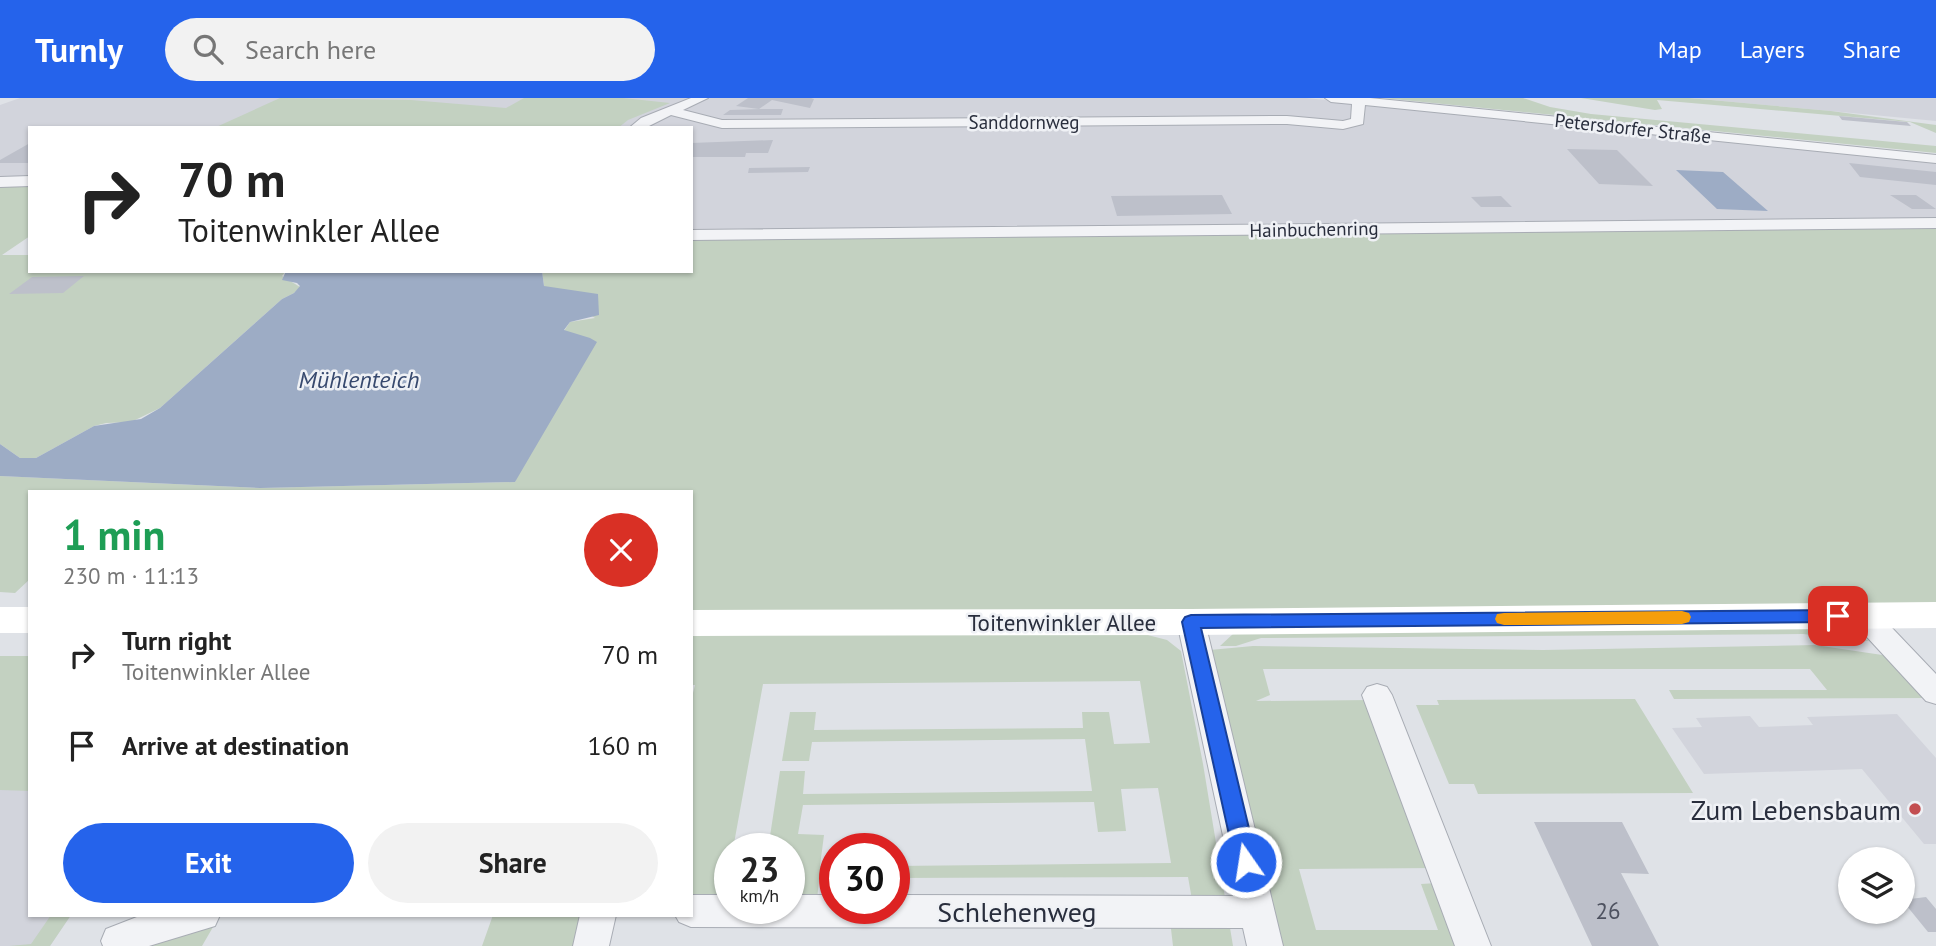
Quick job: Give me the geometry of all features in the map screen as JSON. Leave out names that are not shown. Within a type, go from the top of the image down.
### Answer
[{"type":"street","points":[[640,126],[702,98]]},
{"type":"street","name":"Petersdorfer Straße","points":[[1331,98],[1936,159]]},
{"type":"street","name":"Sanddornweg","points":[[670,111],[722,124],[1287,120],[1343,125],[1357,121],[1359,101]]},
{"type":"street","points":[[0,182],[28,181]]},
{"type":"street","name":"Hainbuchenring","points":[[693,235],[1936,223]]},
{"type":"street","name":"Toitenwinkler Allee","points":[[693,622],[1191,622],[1936,615]]},
{"type":"street","points":[[1864,616],[1936,693]]},
{"type":"street","points":[[0,620],[28,620]]},
{"type":"street","points":[[1191,622],[1265,946]]},
{"type":"street","points":[[1377,695],[1473,946]]},
{"type":"street","name":"Schlehenweg","points":[[693,911],[1258,912]]},
{"type":"street","points":[[121,934],[193,917]]},
{"type":"street","points":[[591,946],[598,917]]},
{"type":"shaded area","points":[[20,98],[1306,98],[1936,162],[1936,226],[693,239],[693,126],[28,126],[28,186],[0,187],[0,105]]},
{"type":"shaded area","points":[[1689,98],[1936,98],[1936,121],[1831,111]]},
{"type":"shaded area","points":[[0,656],[28,656],[28,917],[70,917],[50,946],[0,946]]},
{"type":"shaded area","name":"Zum Lebensbaum","points":[[1897,714],[1936,758],[1936,844],[1924,844],[1862,769],[1704,774],[1672,728],[1702,727],[1696,718],[1750,716],[1759,727],[1813,725],[1807,717]]},
{"type":"green space","points":[[280,98],[411,100],[506,108],[524,98],[623,98],[670,103],[628,120],[620,126],[218,126]]},
{"type":"green space","points":[[1383,98],[1523,98],[1550,107],[1591,114],[1936,146],[1936,153]]},
{"type":"green space","points":[[1581,98],[1689,98],[1831,111],[1936,125],[1936,133],[1910,122],[1657,100],[1662,109],[1655,110]]},
{"type":"green space","points":[[28,186],[28,237],[2,255],[28,255],[28,273],[284,273],[282,276],[300,287],[282,299],[160,408],[131,422],[94,426],[36,458],[20,458],[0,444],[0,187]]},
{"type":"green space","points":[[1936,226],[1936,605],[693,614],[693,490],[28,490],[28,581],[15,593],[0,592],[0,476],[260,488],[515,482],[568,333],[564,331],[570,322],[595,318],[544,286],[542,273],[693,273],[693,239]]},
{"type":"green space","points":[[1827,626],[1845,629],[1869,641],[1803,634],[1261,638],[1236,646],[1220,646],[1234,633]]},
{"type":"green space","points":[[1140,633],[1167,640],[1181,651],[1233,946],[1173,946],[1169,912],[1194,911],[1188,877],[910,878],[910,866],[1171,863],[1158,788],[1121,789],[1126,831],[1098,832],[1094,802],[803,805],[798,833],[770,833],[780,771],[805,771],[803,794],[1092,791],[1085,739],[812,742],[809,761],[782,761],[790,712],[816,712],[814,730],[1083,728],[1082,712],[1109,712],[1114,744],[1150,743],[1140,681],[763,684],[736,833],[714,833],[714,911],[693,911],[693,635]]},
{"type":"green space","points":[[1815,645],[1889,656],[1929,698],[1674,699],[1669,690],[1827,690],[1810,669],[1263,669],[1270,695],[1256,701],[1372,700],[1437,868],[1299,869],[1316,930],[1438,930],[1421,884],[1437,883],[1461,946],[1265,946],[1199,651],[1253,646],[1543,650]]},
{"type":"green space","points":[[0,656],[28,656],[28,791],[0,790]]},
{"type":"green space","points":[[1635,699],[1693,793],[1478,794],[1474,784],[1449,784],[1416,705],[1439,705],[1437,700]]},
{"type":"green space","points":[[805,834],[819,835],[816,911],[805,911]]},
{"type":"green space","points":[[50,917],[70,917],[50,946],[9,946],[31,944]]},
{"type":"green space","points":[[213,917],[219,917],[202,946],[110,946]]},
{"type":"green space","points":[[492,917],[598,917],[591,946],[482,946]]},
{"type":"water","points":[[1676,170],[1723,172],[1768,211],[1717,209]]},
{"type":"water","name":"Mühlenteich","points":[[285,273],[542,273],[544,286],[598,294],[599,315],[570,322],[564,330],[597,342],[515,482],[260,488],[0,476],[0,444],[20,458],[36,458],[94,426],[141,419],[160,408],[300,286],[282,280]]},
{"type":"building","points":[[748,98],[814,99],[810,108],[772,100],[759,109],[736,106]]},
{"type":"building","points":[[783,109],[781,115],[723,115],[730,110]]},
{"type":"building","points":[[1839,116],[1907,122],[1911,126],[1842,120]]},
{"type":"building","points":[[773,140],[768,153],[746,153],[745,157],[693,157],[693,143]]},
{"type":"building","points":[[28,144],[28,163],[0,163],[0,160]]},
{"type":"building","points":[[1567,149],[1617,150],[1653,186],[1599,184]]},
{"type":"building","points":[[1849,163],[1936,172],[1936,185],[1860,177]]},
{"type":"building","points":[[810,167],[808,172],[748,173],[749,168]]},
{"type":"building","points":[[1222,195],[1232,214],[1117,216],[1111,196]]},
{"type":"building","points":[[1890,195],[1916,195],[1936,209],[1912,209]]},
{"type":"building","points":[[1501,196],[1512,207],[1481,207],[1471,197]]},
{"type":"building","points":[[84,276],[63,293],[9,294],[32,277]]},
{"type":"building","points":[[1534,822],[1622,822],[1649,874],[1621,873],[1659,946],[1592,946]]},
{"type":"building","points":[[1926,897],[1936,909],[1936,932],[1928,932],[1915,916],[1915,898]]},
{"type":"slow traffic","points":[[1504,619],[1682,617]]},
{"type":"place","name":"Zum Lebensbaum","points":[[1915,809]]},
{"type":"route","points":[[1246,862],[1191,622],[1838,616]]}]
